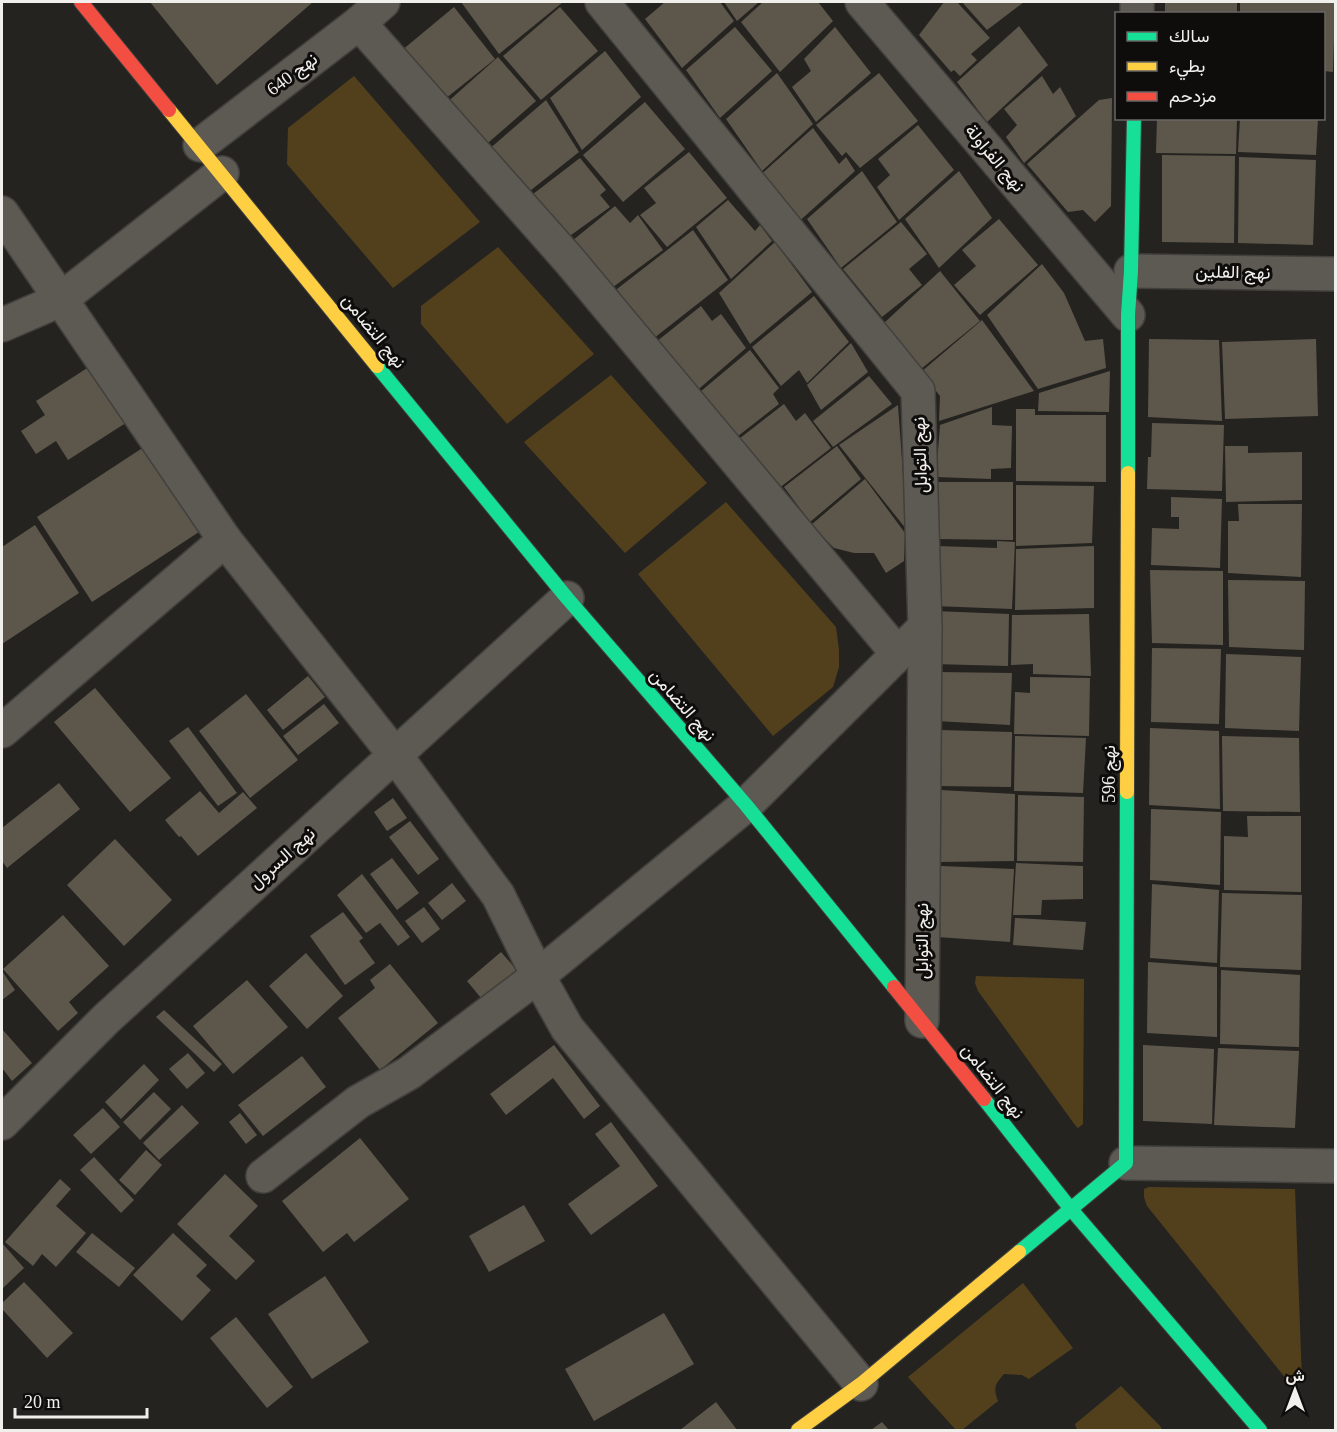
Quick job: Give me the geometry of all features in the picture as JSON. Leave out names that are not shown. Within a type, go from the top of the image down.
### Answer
[{"type":"street","name":"نهج التضامن","points":[[81,2],[200,145],[567,598],[746,805],[922,1021],[1070,1208],[1257,1430]]},
{"type":"street","name":"نهج التوابل","points":[[602,2],[918,391],[925,627],[922,1021]]},
{"type":"street","name":"نهج الفراولة","points":[[862,2],[1128,315]]},
{"type":"street","name":"نهج 640","points":[[200,145],[371,12]]},
{"type":"street","points":[[371,12],[569,261],[898,654]]},
{"type":"street","name":"نهج 596","points":[[1126,1163],[1128,315],[1134,120]]},
{"type":"street","points":[[2,325],[60,300],[222,173]]},
{"type":"street","points":[[2,213],[225,540],[395,754],[498,895],[567,1028],[861,1384]]},
{"type":"street","name":"نهج الفلين","points":[[1131,271],[1335,274]]},
{"type":"street","points":[[2,731],[225,540]]},
{"type":"street","name":"نهج السرول","points":[[2,1123],[106,1019],[567,598]]},
{"type":"street","points":[[262,1176],[358,1102],[409,1073],[538,976],[746,805],[925,627]]},
{"type":"street","points":[[798,1431],[861,1384],[1126,1163],[1335,1166]]},
{"type":"shaded area","points":[[354,76],[480,222],[393,288],[287,164],[288,128]]},
{"type":"shaded area","points":[[498,247],[594,354],[507,424],[421,324],[421,306]]},
{"type":"shaded area","points":[[611,375],[707,483],[625,553],[524,442]]},
{"type":"shaded area","points":[[726,502],[836,627],[839,667],[833,687],[773,736],[638,574]]},
{"type":"shaded area","points":[[976,976],[1084,979],[1083,1124],[1078,1128],[978,991],[975,983]]},
{"type":"shaded area","points":[[1149,1187],[1295,1189],[1302,1382],[1293,1385],[1287,1380],[1147,1206],[1144,1189]]},
{"type":"shaded area","points":[[1023,1283],[1073,1348],[1029,1379],[1022,1375],[1004,1374],[996,1386],[998,1401],[962,1430],[956,1430],[908,1377]]},
{"type":"shaded area","points":[[1121,1386],[1162,1430],[1077,1430],[1075,1424]]},
{"type":"building","points":[[150,2],[313,2],[217,85]]},
{"type":"building","points":[[461,2],[563,2],[499,54]]},
{"type":"building","points":[[665,2],[720,2],[734,21],[682,68],[645,19]]},
{"type":"building","points":[[724,2],[759,2],[737,21]]},
{"type":"building","points":[[763,2],[818,2],[833,21],[780,72],[741,22]]},
{"type":"building","points":[[944,2],[957,2],[990,38],[971,54],[977,60],[960,76],[954,70],[951,72],[919,35]]},
{"type":"building","points":[[962,2],[1024,2],[987,30]]},
{"type":"building","points":[[1165,2],[1237,2],[1237,12],[1165,12]]},
{"type":"building","points":[[1240,2],[1335,2],[1333,72],[1325,71],[1325,12],[1240,12]]},
{"type":"building","points":[[454,7],[495,59],[440,103],[401,51]]},
{"type":"building","points":[[560,7],[598,51],[541,100],[503,56]]},
{"type":"building","points":[[1019,26],[1048,65],[987,122],[957,82]]},
{"type":"building","points":[[735,27],[772,71],[720,118],[686,70]]},
{"type":"building","points":[[835,27],[871,73],[816,122],[792,87],[811,71],[804,59]]},
{"type":"building","points":[[605,51],[641,97],[582,150],[550,98]]},
{"type":"building","points":[[498,57],[536,101],[481,149],[443,106]]},
{"type":"building","points":[[777,73],[813,124],[762,171],[726,119]]},
{"type":"building","points":[[879,73],[918,121],[860,168],[846,152],[842,156],[816,125]]},
{"type":"building","points":[[1042,76],[1053,94],[1060,87],[1076,116],[1024,163],[1006,137],[1017,125],[1004,109]]},
{"type":"building","points":[[1112,98],[1111,206],[1095,222],[1083,210],[1068,212],[1027,164],[1099,100]]},
{"type":"building","points":[[546,100],[579,152],[521,198],[487,151]]},
{"type":"building","points":[[645,102],[685,149],[623,202],[583,155]]},
{"type":"building","points":[[1157,120],[1237,120],[1236,154],[1156,153]]},
{"type":"building","points":[[1240,120],[1318,120],[1316,155],[1238,152]]},
{"type":"building","points":[[918,125],[954,170],[899,220],[877,187],[890,175],[878,159]]},
{"type":"building","points":[[813,128],[839,164],[846,157],[855,171],[795,225],[758,177]]},
{"type":"building","points":[[689,152],[727,198],[667,247],[640,215],[656,203],[644,188]]},
{"type":"building","points":[[1162,155],[1235,156],[1234,243],[1162,242]]},
{"type":"building","points":[[1239,157],[1316,160],[1313,245],[1238,243]]},
{"type":"building","points":[[580,158],[606,190],[600,195],[610,207],[560,243],[524,201]]},
{"type":"building","points":[[862,171],[897,222],[841,268],[807,219]]},
{"type":"building","points":[[959,171],[992,218],[939,268],[905,219]]},
{"type":"building","points":[[728,200],[755,231],[760,225],[772,241],[731,279],[696,227]]},
{"type":"building","points":[[615,206],[630,223],[638,215],[663,250],[605,293],[567,245]]},
{"type":"building","points":[[999,219],[1038,265],[980,315],[954,285],[976,266],[962,250]]},
{"type":"building","points":[[901,222],[927,254],[909,269],[922,285],[882,317],[843,269]]},
{"type":"building","points":[[693,230],[728,280],[649,342],[617,289]]},
{"type":"building","points":[[775,242],[812,292],[750,344],[719,293]]},
{"type":"building","points":[[1042,264],[1064,293],[1085,341],[1103,339],[1106,368],[1038,389],[987,315]]},
{"type":"building","points":[[940,271],[980,321],[916,373],[884,323]]},
{"type":"building","points":[[814,296],[849,342],[807,383],[799,370],[781,386],[752,347]]},
{"type":"building","points":[[701,306],[712,321],[721,314],[746,348],[693,394],[651,346]]},
{"type":"building","points":[[982,320],[1034,391],[939,421],[940,396],[921,372]]},
{"type":"building","points":[[1149,339],[1219,340],[1222,421],[1148,417]]},
{"type":"building","points":[[1316,339],[1318,416],[1225,419],[1222,342]]},
{"type":"building","points":[[851,343],[868,372],[821,410],[807,385]]},
{"type":"building","points":[[750,350],[779,388],[773,394],[779,404],[733,440],[694,397]]},
{"type":"building","points":[[95,363],[132,419],[68,460],[56,441],[36,454],[21,431],[45,415],[36,401]]},
{"type":"building","points":[[1110,371],[1109,412],[1038,411],[1039,393]]},
{"type":"building","points":[[869,376],[892,404],[833,447],[813,421]]},
{"type":"building","points":[[784,404],[796,421],[805,413],[831,448],[774,492],[735,442]]},
{"type":"building","points":[[898,405],[907,530],[839,445]]},
{"type":"building","points":[[992,407],[992,425],[1012,426],[1011,468],[991,469],[991,479],[936,477],[940,425]]},
{"type":"building","points":[[1016,409],[1035,409],[1035,415],[1106,415],[1106,482],[1016,481]]},
{"type":"building","points":[[1152,423],[1224,425],[1222,491],[1147,489]]},
{"type":"building","points":[[147,445],[202,530],[92,602],[37,517]]},
{"type":"building","points":[[837,446],[861,479],[810,522],[784,487]]},
{"type":"building","points":[[1225,446],[1248,446],[1248,453],[1302,452],[1302,500],[1226,502]]},
{"type":"building","points":[[865,479],[905,533],[904,561],[886,573],[874,553],[854,553],[834,548],[811,525]]},
{"type":"building","points":[[936,482],[1013,482],[1013,540],[935,539]]},
{"type":"building","points":[[1016,485],[1094,486],[1092,543],[1016,546]]},
{"type":"building","points":[[1171,497],[1222,499],[1220,568],[1151,565],[1152,528],[1179,529],[1179,517],[1171,517]]},
{"type":"building","points":[[1238,504],[1302,504],[1301,577],[1228,573],[1228,521],[1239,521]]},
{"type":"building","points":[[35,525],[79,593],[2,644],[2,547]]},
{"type":"building","points":[[997,541],[1015,542],[1012,609],[934,606],[936,546],[997,548]]},
{"type":"building","points":[[1094,546],[1094,608],[1015,610],[1016,549]]},
{"type":"building","points":[[1150,570],[1223,571],[1223,645],[1152,643]]},
{"type":"building","points":[[1228,580],[1305,581],[1304,650],[1229,647]]},
{"type":"building","points":[[934,611],[1009,614],[1008,666],[933,664]]},
{"type":"building","points":[[1089,614],[1091,676],[1033,674],[1033,664],[1011,665],[1012,615]]},
{"type":"building","points":[[1152,648],[1221,649],[1219,724],[1151,722]]},
{"type":"building","points":[[1226,654],[1301,657],[1299,731],[1225,728]]},
{"type":"building","points":[[937,672],[1012,673],[1010,725],[936,721]]},
{"type":"building","points":[[308,676],[325,697],[283,730],[267,710]]},
{"type":"building","points":[[1030,677],[1090,678],[1089,736],[1014,734],[1015,692],[1030,693]]},
{"type":"building","points":[[95,688],[171,778],[130,812],[54,722]]},
{"type":"building","points":[[246,694],[298,760],[250,798],[199,731]]},
{"type":"building","points":[[324,704],[339,723],[298,755],[283,736]]},
{"type":"building","points":[[188,727],[237,793],[218,806],[169,741]]},
{"type":"building","points":[[1150,728],[1219,731],[1220,809],[1149,805]]},
{"type":"building","points":[[939,730],[1012,732],[1011,787],[938,786]]},
{"type":"building","points":[[1015,736],[1086,738],[1083,793],[1014,791]]},
{"type":"building","points":[[1222,736],[1299,738],[1300,812],[1223,811]]},
{"type":"building","points":[[59,783],[80,809],[7,868],[2,861],[2,828]]},
{"type":"building","points":[[940,790],[1015,794],[1014,861],[938,862]]},
{"type":"building","points":[[200,791],[219,813],[243,792],[257,808],[198,856],[165,820]]},
{"type":"building","points":[[1018,795],[1084,797],[1083,862],[1017,861]]},
{"type":"building","points":[[393,798],[407,818],[387,831],[374,812]]},
{"type":"building","points":[[1151,809],[1221,812],[1220,885],[1150,880]]},
{"type":"building","points":[[1247,816],[1301,816],[1301,892],[1224,890],[1224,836],[1248,837]]},
{"type":"building","points":[[410,821],[439,859],[418,875],[389,837]]},
{"type":"building","points":[[115,839],[172,900],[124,946],[67,885]]},
{"type":"building","points":[[392,858],[419,893],[397,910],[370,874]]},
{"type":"building","points":[[1016,863],[1083,866],[1083,899],[1042,900],[1041,915],[1013,915]]},
{"type":"building","points":[[941,866],[1014,869],[1010,942],[937,937]]},
{"type":"building","points":[[362,874],[410,937],[398,946],[380,923],[366,933],[337,895]]},
{"type":"building","points":[[452,883],[466,901],[442,920],[428,903]]},
{"type":"building","points":[[1152,884],[1219,890],[1217,963],[1150,958]]},
{"type":"building","points":[[1222,893],[1302,895],[1301,970],[1220,967]]},
{"type":"building","points":[[424,907],[440,929],[422,943],[405,921]]},
{"type":"building","points":[[343,912],[363,938],[359,941],[375,963],[345,985],[310,936]]},
{"type":"building","points":[[63,915],[109,966],[69,1002],[78,1013],[58,1031],[3,969]]},
{"type":"building","points":[[1015,918],[1086,922],[1083,950],[1013,945]]},
{"type":"building","points":[[501,952],[521,975],[486,1004],[467,981]]},
{"type":"building","points":[[306,953],[343,996],[307,1029],[269,986]]},
{"type":"building","points":[[1148,962],[1217,967],[1217,1037],[1147,1033]]},
{"type":"building","points":[[390,964],[438,1023],[380,1070],[338,1018],[375,988],[370,980]]},
{"type":"building","points":[[1221,970],[1300,975],[1299,1047],[1220,1044]]},
{"type":"building","points":[[2,971],[15,990],[2,1000]]},
{"type":"building","points":[[247,980],[288,1027],[233,1074],[193,1026]]},
{"type":"building","points":[[164,1010],[222,1064],[214,1072],[156,1017]]},
{"type":"building","points":[[2,1029],[32,1063],[12,1081],[2,1068]]},
{"type":"building","points":[[554,1045],[600,1106],[584,1119],[553,1078],[506,1115],[490,1094]]},
{"type":"building","points":[[1143,1045],[1214,1049],[1212,1124],[1143,1121]]},
{"type":"building","points":[[1218,1048],[1299,1051],[1295,1128],[1214,1125]]},
{"type":"building","points":[[188,1053],[205,1073],[187,1089],[169,1069]]},
{"type":"building","points":[[302,1056],[326,1087],[263,1136],[238,1105]]},
{"type":"building","points":[[144,1064],[159,1080],[121,1119],[105,1102]]},
{"type":"building","points":[[154,1092],[171,1109],[140,1140],[123,1122]]},
{"type":"building","points":[[182,1105],[199,1123],[159,1160],[143,1143]]},
{"type":"building","points":[[103,1108],[120,1127],[91,1154],[73,1135]]},
{"type":"building","points":[[240,1113],[257,1135],[246,1144],[229,1122]]},
{"type":"building","points":[[611,1122],[658,1186],[591,1235],[568,1204],[620,1166],[595,1134]]},
{"type":"building","points":[[360,1138],[409,1199],[354,1242],[347,1233],[323,1252],[282,1201]]},
{"type":"building","points":[[146,1150],[162,1165],[135,1195],[119,1180]]},
{"type":"building","points":[[94,1157],[134,1200],[121,1213],[80,1170]]},
{"type":"building","points":[[225,1174],[258,1206],[229,1236],[255,1261],[236,1280],[177,1224]]},
{"type":"building","points":[[60,1179],[71,1189],[56,1206],[86,1233],[56,1267],[42,1254],[33,1266],[5,1242]]},
{"type":"building","points":[[524,1205],[545,1241],[489,1272],[469,1236]]},
{"type":"building","points":[[92,1233],[135,1268],[119,1287],[76,1252]]},
{"type":"building","points":[[173,1233],[207,1265],[196,1276],[211,1290],[182,1321],[133,1275]]},
{"type":"building","points":[[2,1243],[24,1268],[2,1289]]},
{"type":"building","points":[[325,1276],[369,1342],[312,1379],[268,1314]]},
{"type":"building","points":[[24,1282],[73,1333],[47,1358],[2,1309],[2,1303]]},
{"type":"building","points":[[664,1313],[694,1364],[594,1421],[565,1369]]},
{"type":"building","points":[[236,1317],[293,1387],[267,1408],[210,1338]]},
{"type":"building","points":[[716,1402],[737,1430],[680,1430]]},
{"type":"building","points":[[882,1422],[889,1430],[871,1430]]},
{"type":"traffic: fast","points":[[1128,473],[1128,315],[1134,120]]},
{"type":"traffic: fast","points":[[377,366],[567,598],[746,805],[894,987]]},
{"type":"traffic: fast","points":[[1019,1252],[1126,1163],[1127,792]]},
{"type":"traffic: fast","points":[[984,1099],[1070,1208],[1260,1430]]},
{"type":"traffic: slow","points":[[169,110],[377,366]]},
{"type":"traffic: slow","points":[[1127,792],[1128,473]]},
{"type":"traffic: slow","points":[[798,1430],[861,1384],[1019,1252]]},
{"type":"traffic: jam","points":[[81,2],[169,110]]},
{"type":"traffic: jam","points":[[894,987],[984,1099]]}]
